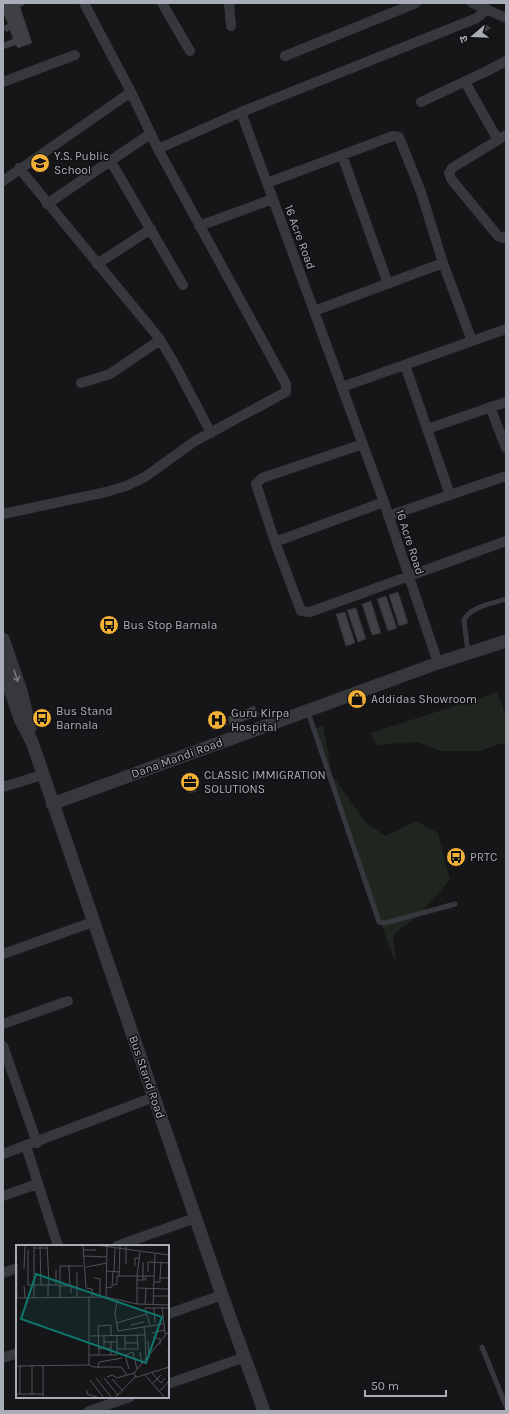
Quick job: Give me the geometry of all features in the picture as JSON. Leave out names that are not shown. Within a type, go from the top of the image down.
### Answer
[{"type":"street","points":[[3,514],[106,492],[126,486],[145,477],[195,441],[283,395],[287,389],[150,134],[131,92],[84,3]]},
{"type":"street","points":[[162,3],[190,51]]},
{"type":"street","points":[[229,3],[232,26]]},
{"type":"street","points":[[285,56],[416,3]]},
{"type":"street","points":[[472,3],[488,6],[506,18]]},
{"type":"street","points":[[158,149],[241,112],[477,18],[488,6]]},
{"type":"street","points":[[3,82],[75,55]]},
{"type":"street","points":[[421,102],[465,82],[506,60]]},
{"type":"street","points":[[465,82],[502,138],[452,168],[449,173],[452,179],[498,236],[503,238],[506,237]]},
{"type":"street","points":[[3,181],[19,168],[131,92]]},
{"type":"street","name":"16 Acre Road","points":[[241,112],[384,502],[438,663]]},
{"type":"street","points":[[46,204],[150,134]]},
{"type":"street","points":[[267,184],[393,136],[399,137],[401,139],[472,341]]},
{"type":"street","points":[[342,155],[388,284]]},
{"type":"street","points":[[110,160],[183,285]]},
{"type":"street","points":[[19,168],[46,204],[160,340],[173,361],[211,433]]},
{"type":"street","points":[[199,226],[272,199]]},
{"type":"street","points":[[97,264],[151,229]]},
{"type":"street","points":[[314,311],[444,263]]},
{"type":"street","points":[[342,388],[506,329]]},
{"type":"street","points":[[82,383],[110,374],[160,340]]},
{"type":"street","points":[[405,365],[450,495]]},
{"type":"street","points":[[427,429],[506,402]]},
{"type":"street","points":[[490,407],[506,448]]},
{"type":"street","points":[[363,444],[258,480],[256,488],[274,542],[298,607],[301,611],[305,613],[506,541]]},
{"type":"street","points":[[388,516],[506,476]]},
{"type":"street","points":[[274,542],[384,502]]},
{"type":"street","name":"Bus Stand Road","points":[[3,639],[28,714],[32,742],[42,775],[195,1218],[264,1411]]},
{"type":"street","name":"Dana Mandi Road","points":[[52,804],[468,652],[506,641]]},
{"type":"street","name":"Bus Stand Road","points":[[3,669],[8,699],[32,742]]},
{"type":"street","points":[[3,787],[42,775]]},
{"type":"street","points":[[3,954],[93,922]]},
{"type":"street","points":[[3,1024],[68,1001]]},
{"type":"street","points":[[3,1046],[37,1142]]},
{"type":"street","points":[[3,1154],[154,1097]]},
{"type":"street","points":[[26,1146],[58,1245]]},
{"type":"street","points":[[3,1196],[37,1184]]},
{"type":"street","points":[[120,1245],[195,1218]]},
{"type":"street","points":[[3,1273],[16,1268]]},
{"type":"street","points":[[169,1314],[222,1295]]},
{"type":"street","points":[[3,1358],[16,1353]]},
{"type":"street","points":[[169,1384],[245,1357]]},
{"type":"street","points":[[90,1411],[128,1398]]},
{"type":"lane","points":[[468,652],[464,621],[465,616],[475,610],[506,598]]},
{"type":"lane","points":[[308,711],[379,922],[385,923],[456,904]]},
{"type":"lane","points":[[482,1347],[506,1406]]},
{"type":"shaded area","points":[[498,692],[506,718],[506,742],[480,751],[441,751],[416,742],[376,745],[371,733]]},
{"type":"shaded area","points":[[323,725],[332,775],[367,824],[386,836],[416,821],[438,833],[450,880],[417,917],[393,935],[396,964],[341,815],[312,730]]},
{"type":"building","points":[[3,3],[23,3],[24,5],[20,7],[32,43],[18,48],[16,45],[3,49],[3,43],[13,39],[10,30],[6,32],[3,26],[8,24],[3,14]]},
{"type":"building","points":[[485,24],[491,28],[483,33],[481,28]]},
{"type":"building","points":[[398,592],[408,623],[399,626],[389,595]]},
{"type":"building","points":[[386,596],[397,628],[388,631],[377,599]]},
{"type":"building","points":[[371,601],[381,633],[372,635],[362,604]]},
{"type":"building","points":[[356,608],[366,639],[358,642],[347,610]]},
{"type":"building","points":[[345,612],[355,643],[346,646],[336,614]]},
{"type":"building","points":[[254,706],[259,715],[230,726],[228,717]]},
{"type":"building","points":[[223,713],[227,725],[213,730],[208,717]]},
{"type":"building","name":"CLASSIC IMMIGRATION SOLUTIONS","points":[[190,772],[197,791],[190,793],[184,774]]},
{"type":"place","name":"Y.S. Public School","points":[[40,163]]},
{"type":"place","name":"Bus Stop Barnala","points":[[109,625]]},
{"type":"place","name":"Addidas Showroom","points":[[357,699]]},
{"type":"place","name":"Bus Stand Barnala","points":[[42,718]]},
{"type":"place","name":"Guru Kirpa Hospital","points":[[217,720]]},
{"type":"place","name":"CLASSIC IMMIGRATION SOLUTIONS","points":[[190,782]]},
{"type":"place","name":"PRTC","points":[[456,857]]}]
